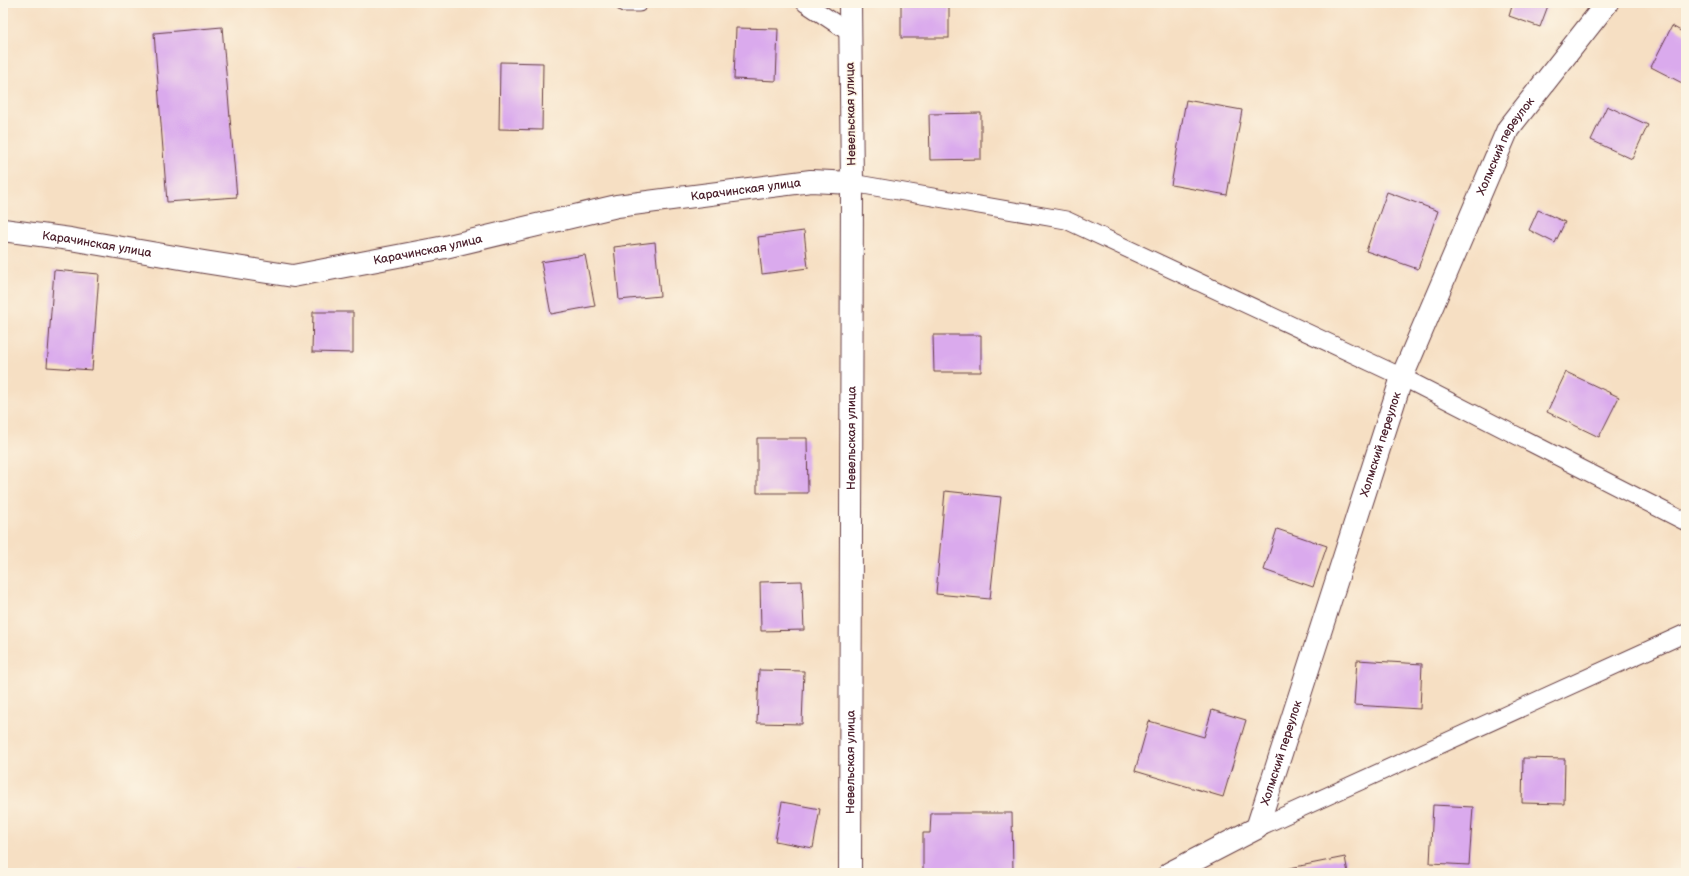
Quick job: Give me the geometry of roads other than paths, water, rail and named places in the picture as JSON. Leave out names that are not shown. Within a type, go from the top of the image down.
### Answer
[{"type":"street","name":"Невельская улица","points":[[850,3],[852,183],[850,873]]},
{"type":"street","name":"Холмский переулок","points":[[1257,828],[1402,377],[1508,130],[1607,3]]},
{"type":"street","name":"Карачинская улица","points":[[3,230],[70,239],[293,276],[445,247],[616,206],[811,181],[852,183]]},
{"type":"street","points":[[1170,873],[1257,828]]},
{"type":"lane","points":[[624,3],[639,3]]},
{"type":"lane","points":[[805,3],[850,33]]},
{"type":"lane","points":[[852,183],[1066,220],[1402,377],[1686,522]]},
{"type":"lane","points":[[1257,828],[1686,633]]}]
